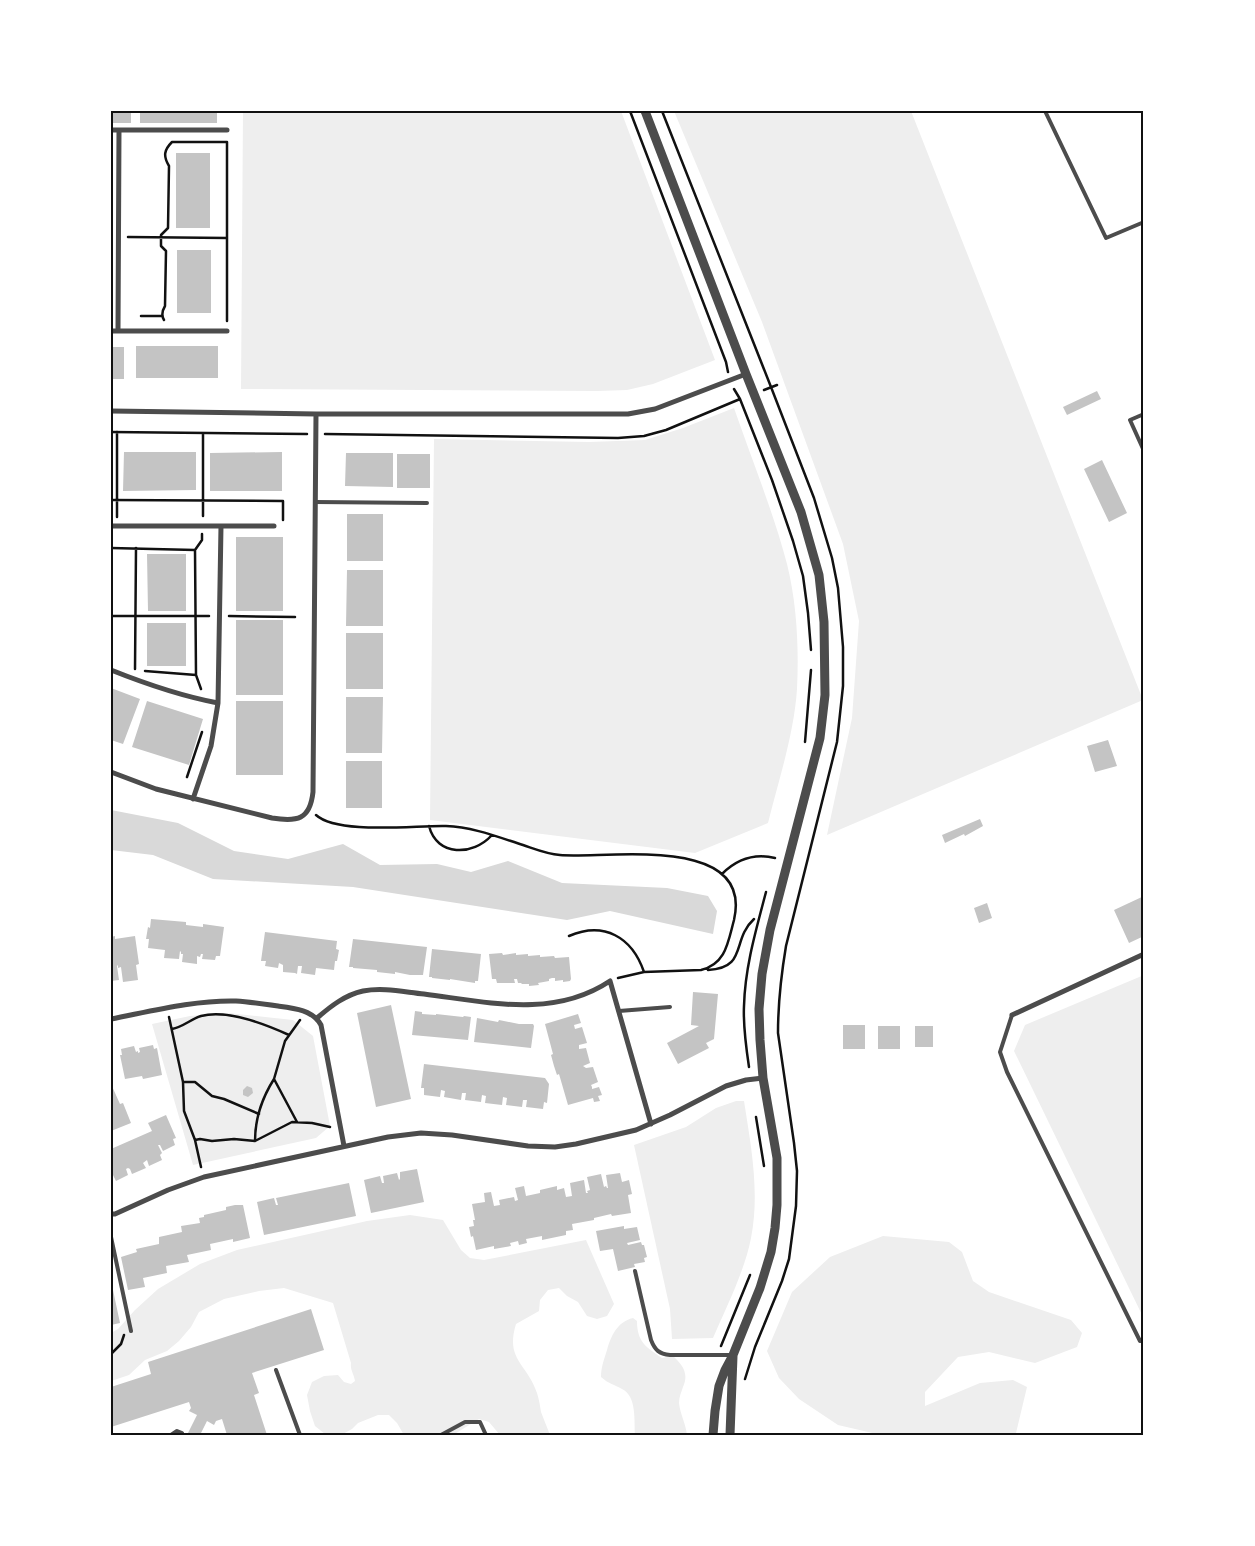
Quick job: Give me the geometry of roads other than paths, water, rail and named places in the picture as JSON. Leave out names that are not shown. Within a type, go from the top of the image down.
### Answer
[{"type":"street","points":[[645,111],[801,512],[819,575],[823,600],[825,694],[820,738],[770,930],[764,959],[760,1009],[763,1078],[773,1129],[776,1158],[778,1205],[775,1228],[766,1271],[720,1386],[713,1435]]},
{"type":"street","points":[[111,130],[228,130]]},
{"type":"street","points":[[118,331],[119,130]]},
{"type":"street","points":[[111,331],[227,332]]},
{"type":"street","points":[[111,411],[316,414],[628,414],[655,409],[746,374]]},
{"type":"street","points":[[111,772],[156,789],[287,821],[304,816],[310,809],[313,792],[316,414]]},
{"type":"street","points":[[114,526],[274,526]]},
{"type":"street","points":[[193,799],[211,746],[218,703],[221,526]]},
{"type":"street","points":[[111,670],[181,695],[218,703]]},
{"type":"street","points":[[1012,1015],[1144,954]]},
{"type":"street","points":[[317,1018],[338,1001],[364,991],[391,990],[506,1005],[534,1005],[570,1000],[597,989],[610,981],[652,1124]]},
{"type":"street","points":[[111,1019],[190,1004],[236,1001],[285,1007],[302,1011],[317,1018],[324,1037],[344,1146]]},
{"type":"street","points":[[111,1214],[115,1214],[204,1176],[388,1137],[421,1133],[452,1135],[528,1146],[555,1147],[576,1144],[636,1130],[652,1124],[719,1089],[763,1078]]},
{"type":"street","points":[[730,1435],[733,1356]]},
{"type":"lane","points":[[1045,111],[1106,238],[1144,222]]},
{"type":"lane","points":[[1144,414],[1130,420],[1144,451]]},
{"type":"lane","points":[[315,502],[427,503]]},
{"type":"lane","points":[[618,1011],[670,1008]]},
{"type":"lane","points":[[1012,1015],[1000,1052],[1007,1072],[1140,1341],[1144,1340]]},
{"type":"lane","points":[[111,1237],[131,1331]]},
{"type":"lane","points":[[635,1271],[651,1340],[655,1349],[661,1354],[670,1355],[733,1356]]},
{"type":"lane","points":[[276,1370],[300,1435]]},
{"type":"lane","points":[[441,1435],[465,1422],[480,1422],[486,1435]]},
{"type":"lane","points":[[171,1435],[177,1431],[182,1433]]}]
